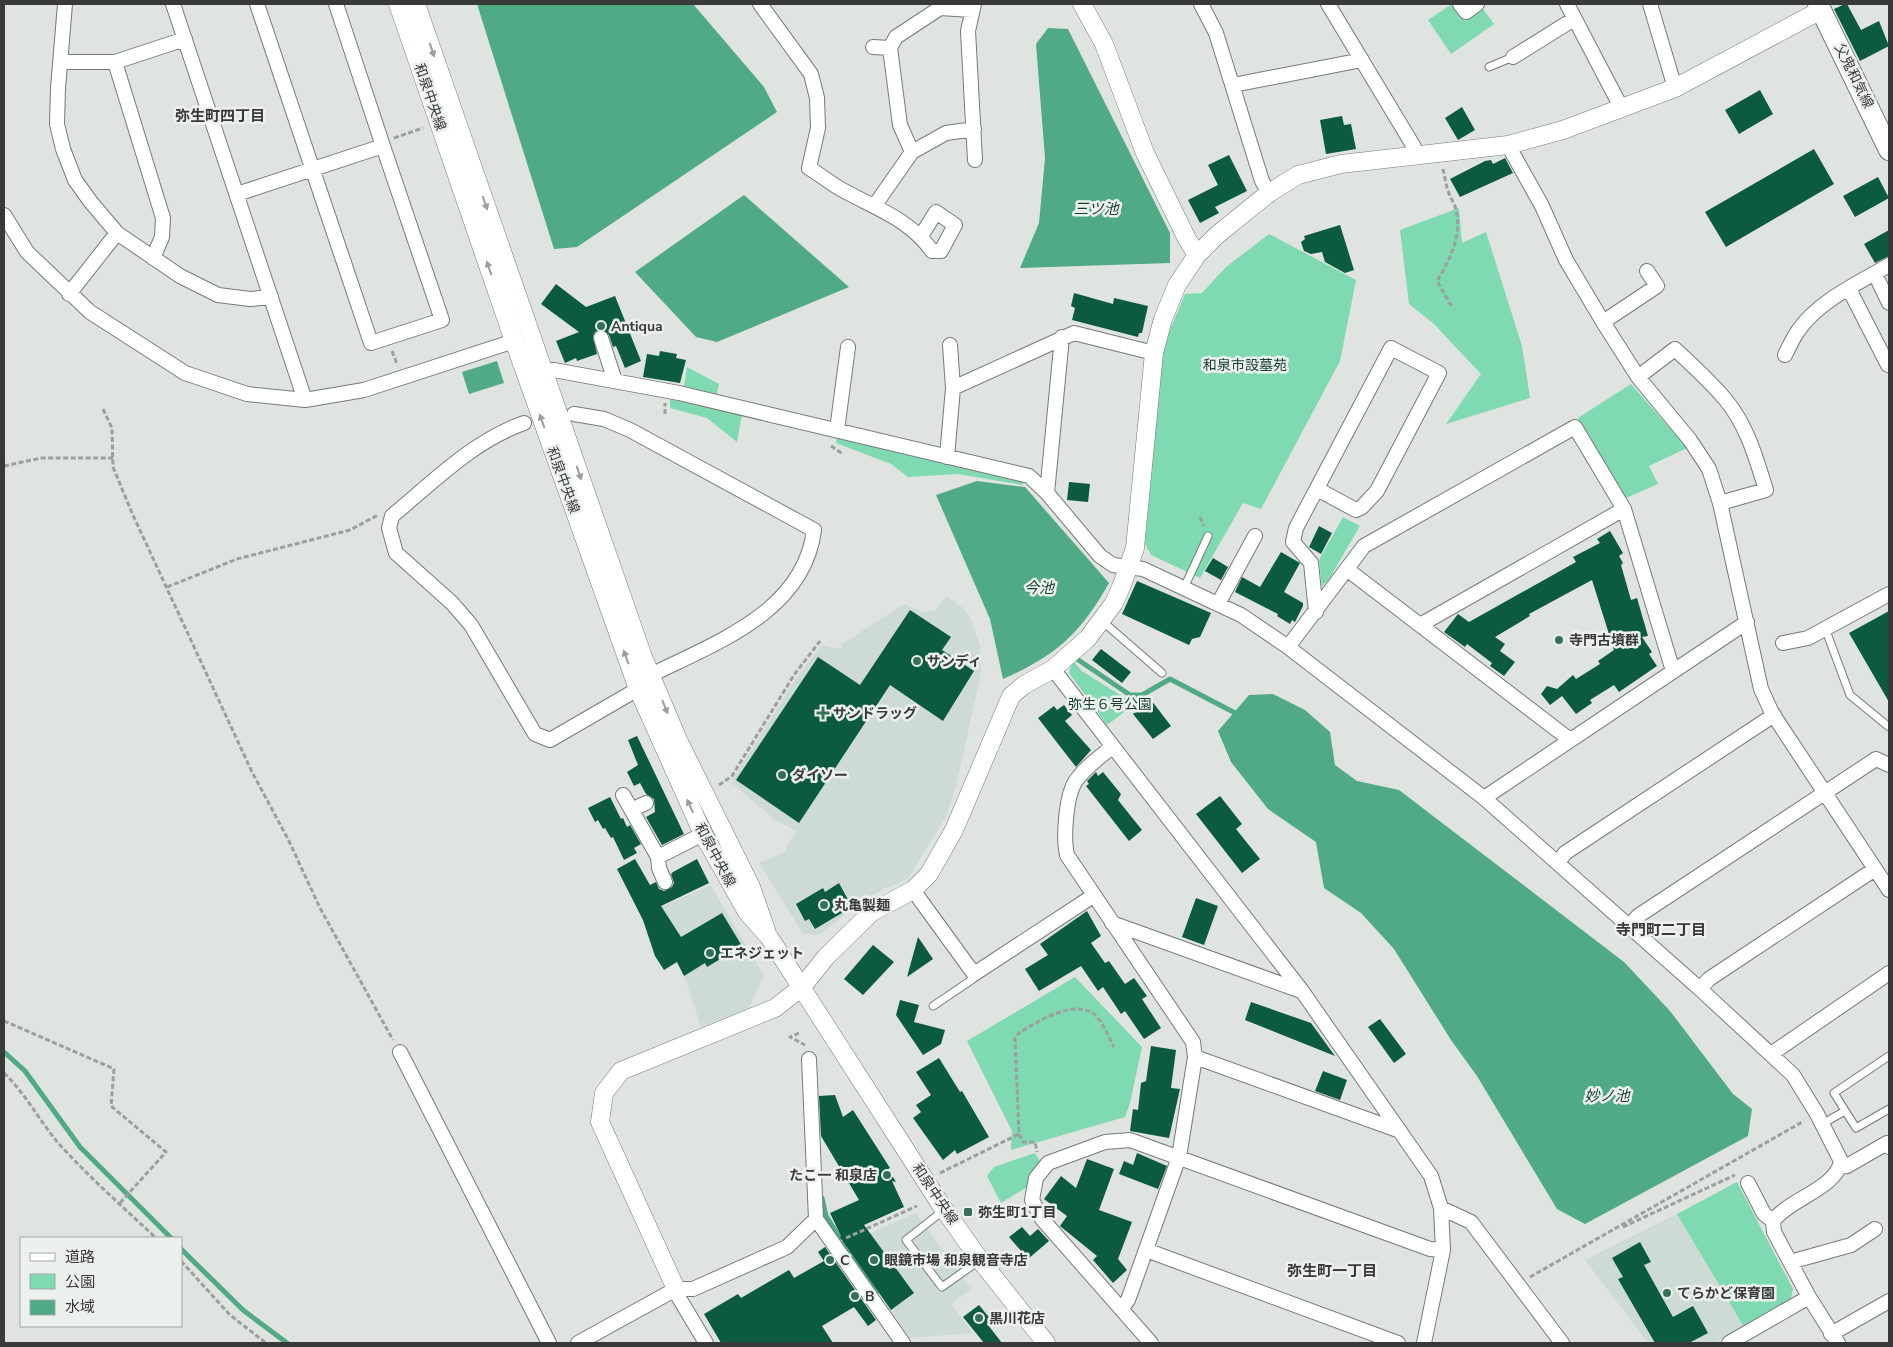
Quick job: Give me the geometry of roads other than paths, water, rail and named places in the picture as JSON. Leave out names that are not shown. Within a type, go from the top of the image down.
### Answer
[{"type":"main road","name":"父鬼和気線","points":[[1823,6],[1889,150]]},
{"type":"street","points":[[65,4],[57,124],[63,149],[76,180],[90,202],[117,233],[180,276],[218,295],[250,299],[270,297]]},
{"type":"street","points":[[174,4],[305,400]]},
{"type":"street","points":[[257,4],[371,343],[442,320],[336,4]]},
{"type":"street","name":"和泉中央線","points":[[398,4],[514,342],[638,689],[703,834],[747,912],[769,937],[802,987],[927,1185],[980,1260],[1046,1343]]},
{"type":"street","name":"和泉中央線","points":[[416,4],[651,675],[678,740],[707,795],[736,860],[751,887],[769,937]]},
{"type":"street","points":[[760,4],[811,74],[817,98],[818,128],[810,168],[839,188],[875,205],[921,236]]},
{"type":"street","points":[[1082,4],[1104,44],[1145,153],[1187,239],[1197,255]]},
{"type":"street","points":[[1201,4],[1216,34],[1262,181],[1269,194]]},
{"type":"street","points":[[1328,4],[1414,147],[1416,155]]},
{"type":"street","points":[[1460,4],[1466,12],[1478,4]]},
{"type":"street","points":[[1567,4],[1622,109]]},
{"type":"street","points":[[1650,4],[1675,88]]},
{"type":"street","points":[[706,1343],[679,1298],[600,1122],[604,1093],[621,1071],[775,1008],[802,987],[826,957],[872,912],[913,890],[929,874],[954,830],[1011,696],[1024,685],[1053,669],[1088,638],[1114,603],[1130,566],[1135,548],[1154,353],[1163,319],[1177,285],[1197,255],[1217,235],[1269,194],[1298,175],[1341,164],[1508,145],[1563,130],[1675,88],[1823,6]]},
{"type":"street","points":[[912,152],[900,125],[890,48],[896,37],[940,8],[973,7],[968,31],[975,160]]},
{"type":"street","points":[[1513,57],[1574,19]]},
{"type":"street","points":[[61,62],[115,62],[185,39]]},
{"type":"street","points":[[872,47],[890,48]]},
{"type":"street","points":[[1233,85],[1362,60]]},
{"type":"street","points":[[115,62],[163,218],[162,237],[153,258]]},
{"type":"street","points":[[875,205],[912,152],[946,134],[974,129]]},
{"type":"street","points":[[237,194],[312,171],[382,144]]},
{"type":"street","points":[[1508,145],[1542,206],[1566,260],[1603,322],[1638,377],[1690,440],[1708,469],[1720,503],[1761,689],[1774,715],[1889,890]]},
{"type":"street","points":[[4,215],[27,252],[90,312],[184,373],[248,394],[305,400],[364,390],[514,342]]},
{"type":"street","points":[[69,294],[117,233]]},
{"type":"street","points":[[1785,355],[1795,328],[1849,289],[1889,266]]},
{"type":"street","points":[[1603,322],[1657,286],[1647,271]]},
{"type":"street","points":[[1875,274],[1889,303]]},
{"type":"street","points":[[1849,289],[1888,365]]},
{"type":"street","points":[[953,388],[1074,333],[1154,353]]},
{"type":"street","points":[[1047,493],[1062,337]]},
{"type":"street","points":[[601,338],[615,381]]},
{"type":"street","points":[[947,457],[953,388],[950,345]]},
{"type":"street","points":[[837,430],[848,347]]},
{"type":"street","points":[[1316,489],[1356,510],[1362,507],[1377,491],[1440,373],[1391,348],[1316,489],[1296,528],[1293,542],[1311,563],[1316,612]]},
{"type":"street","points":[[1638,377],[1675,349],[1725,399],[1740,422],[1753,448],[1766,490],[1720,503]]},
{"type":"street","points":[[543,371],[554,370],[679,393],[1029,476],[1047,493],[1100,556],[1113,566],[1130,566],[1143,569],[1241,615],[1288,647],[1484,798],[1630,926],[1793,1075],[1838,1153],[1840,1167],[1832,1179],[1780,1212],[1773,1222],[1774,1232],[1809,1297],[1835,1339],[1889,1301]]},
{"type":"street","points":[[574,414],[604,419],[630,430],[814,530],[812,546],[804,568],[791,588],[758,619],[651,675]]},
{"type":"street","points":[[524,423],[504,430],[478,446],[392,516],[389,528],[396,553],[452,603],[471,625],[535,734],[550,740],[638,689]]},
{"type":"street","points":[[1288,647],[1348,570],[1364,546],[1575,427],[1624,509],[1673,671]]},
{"type":"street","points":[[1420,625],[1624,509]]},
{"type":"street","points":[[1218,604],[1256,536]]},
{"type":"street","points":[[1348,570],[1569,739]]},
{"type":"street","points":[[1783,643],[1808,638],[1889,594]]},
{"type":"street","points":[[1484,798],[1569,739],[1747,622]]},
{"type":"street","points":[[1053,669],[1302,991],[1431,1176],[1442,1208],[1443,1250],[1424,1343]]},
{"type":"street","points":[[1558,863],[1565,853],[1774,715]]},
{"type":"street","points":[[1112,747],[1080,776],[1074,784],[1064,841],[1067,854],[1092,896],[1193,1042],[1195,1058],[1180,1157],[1128,1300],[1121,1309]]},
{"type":"street","points":[[1630,926],[1638,916],[1876,759],[1889,765]]},
{"type":"street","points":[[623,795],[633,809],[658,857],[659,868],[665,882]]},
{"type":"street","points":[[633,809],[646,803]]},
{"type":"street","points":[[658,857],[703,834]]},
{"type":"street","points":[[1700,989],[1709,979],[1875,869]]},
{"type":"street","points":[[913,890],[974,974],[1092,896]]},
{"type":"street","points":[[1112,923],[1302,991]]},
{"type":"street","points":[[1772,1054],[1889,974]]},
{"type":"street","points":[[400,1052],[549,1343]]},
{"type":"street","points":[[1195,1058],[1400,1131]]},
{"type":"street","points":[[809,1059],[816,1219],[903,1343]]},
{"type":"street","points":[[1151,1343],[1042,1219],[1032,1200],[1036,1178],[1045,1166],[1069,1153],[1104,1142],[1130,1140],[1430,1249],[1443,1250]]},
{"type":"street","points":[[1840,1167],[1847,1166],[1887,1142],[1889,1146]]},
{"type":"street","points":[[1748,1183],[1764,1214],[1773,1222]]},
{"type":"street","points":[[1442,1208],[1471,1222],[1562,1343]]},
{"type":"street","points":[[578,1343],[676,1289],[693,1289],[787,1247],[816,1219]]},
{"type":"street","points":[[1790,1262],[1851,1245],[1875,1229]]},
{"type":"street","points":[[1146,1250],[1398,1343]]},
{"type":"street","points":[[1734,1342],[1809,1297]]},
{"type":"lane","points":[[1489,67],[1513,57]]},
{"type":"lane","points":[[1184,588],[1208,536]]},
{"type":"lane","points":[[1102,621],[1162,673]]},
{"type":"lane","points":[[1825,628],[1850,695],[1889,727]]},
{"type":"lane","points":[[933,1006],[973,979],[974,974]]},
{"type":"lane","points":[[1889,1056],[1834,1094],[1856,1128],[1889,1109]]},
{"type":"lane","points":[[1820,1119],[1844,1111]]},
{"type":"lane","points":[[944,1210],[906,1240],[942,1287],[980,1260]]},
{"type":"water","points":[[477,4],[693,4],[764,87],[777,112],[577,247],[554,249]]},
{"type":"water","name":"三ツ池","points":[[1048,28],[1068,29],[1170,233],[1170,263],[1020,268],[1039,223],[1045,158],[1036,44]]},
{"type":"water","points":[[744,195],[849,287],[717,342],[696,337],[635,272]]},
{"type":"water","points":[[497,361],[504,383],[469,394],[462,372]]},
{"type":"water","name":"今池","points":[[977,481],[1025,487],[1109,583],[1088,616],[1053,652],[1003,679],[990,619],[936,495]]},
{"type":"water","name":"妙ノ池","points":[[1273,694],[1305,710],[1330,732],[1335,765],[1357,781],[1399,790],[1624,962],[1670,1011],[1733,1094],[1752,1109],[1748,1136],[1585,1224],[1557,1209],[1477,1076],[1451,1040],[1394,949],[1361,913],[1324,888],[1316,842],[1268,809],[1231,762],[1218,731],[1249,695]]},
{"type":"waterway","points":[[1077,659],[1130,695],[1142,695],[1170,679],[1239,715]]},
{"type":"waterway","points":[[4,1052],[25,1071],[80,1147],[170,1237]]},
{"type":"waterway","points":[[822,1198],[826,1216],[840,1238]]},
{"type":"waterway","points":[[843,1243],[876,1293]]},
{"type":"waterway","points":[[182,1250],[243,1310],[287,1343]]},
{"type":"place","name":"Antiqua","points":[[601,326]]},
{"type":"place","name":"寺門古墳群","points":[[1559,640]]},
{"type":"place","name":"サンディ","points":[[917,661]]},
{"type":"place","name":"サンドラッグ","points":[[823,713]]},
{"type":"place","name":"ダイソー","points":[[782,775]]},
{"type":"place","name":"丸亀製麺","points":[[824,905]]},
{"type":"place","name":"エネジェット","points":[[710,953]]},
{"type":"place","name":"たこ一 和泉店","points":[[887,1175]]},
{"type":"place","name":"弥生町1丁目","points":[[968,1212]]},
{"type":"place","name":"C","points":[[830,1260]]},
{"type":"place","name":"眼鏡市場 和泉観音寺店","points":[[874,1260]]},
{"type":"place","name":"てらかど保育園","points":[[1667,1293]]},
{"type":"place","name":"B","points":[[855,1296]]},
{"type":"place","name":"黒川花店","points":[[979,1318]]},
{"type":"district","name":"弥生町四丁目","points":[[220,116]]},
{"type":"district","name":"寺門町二丁目","points":[[1661,930]]},
{"type":"district","name":"弥生町一丁目","points":[[1332,1271]]},
{"type":"park label","name":"和泉市設墓苑","points":[[1245,365]]},
{"type":"park label","name":"弥生６号公園","points":[[1110,704]]}]
